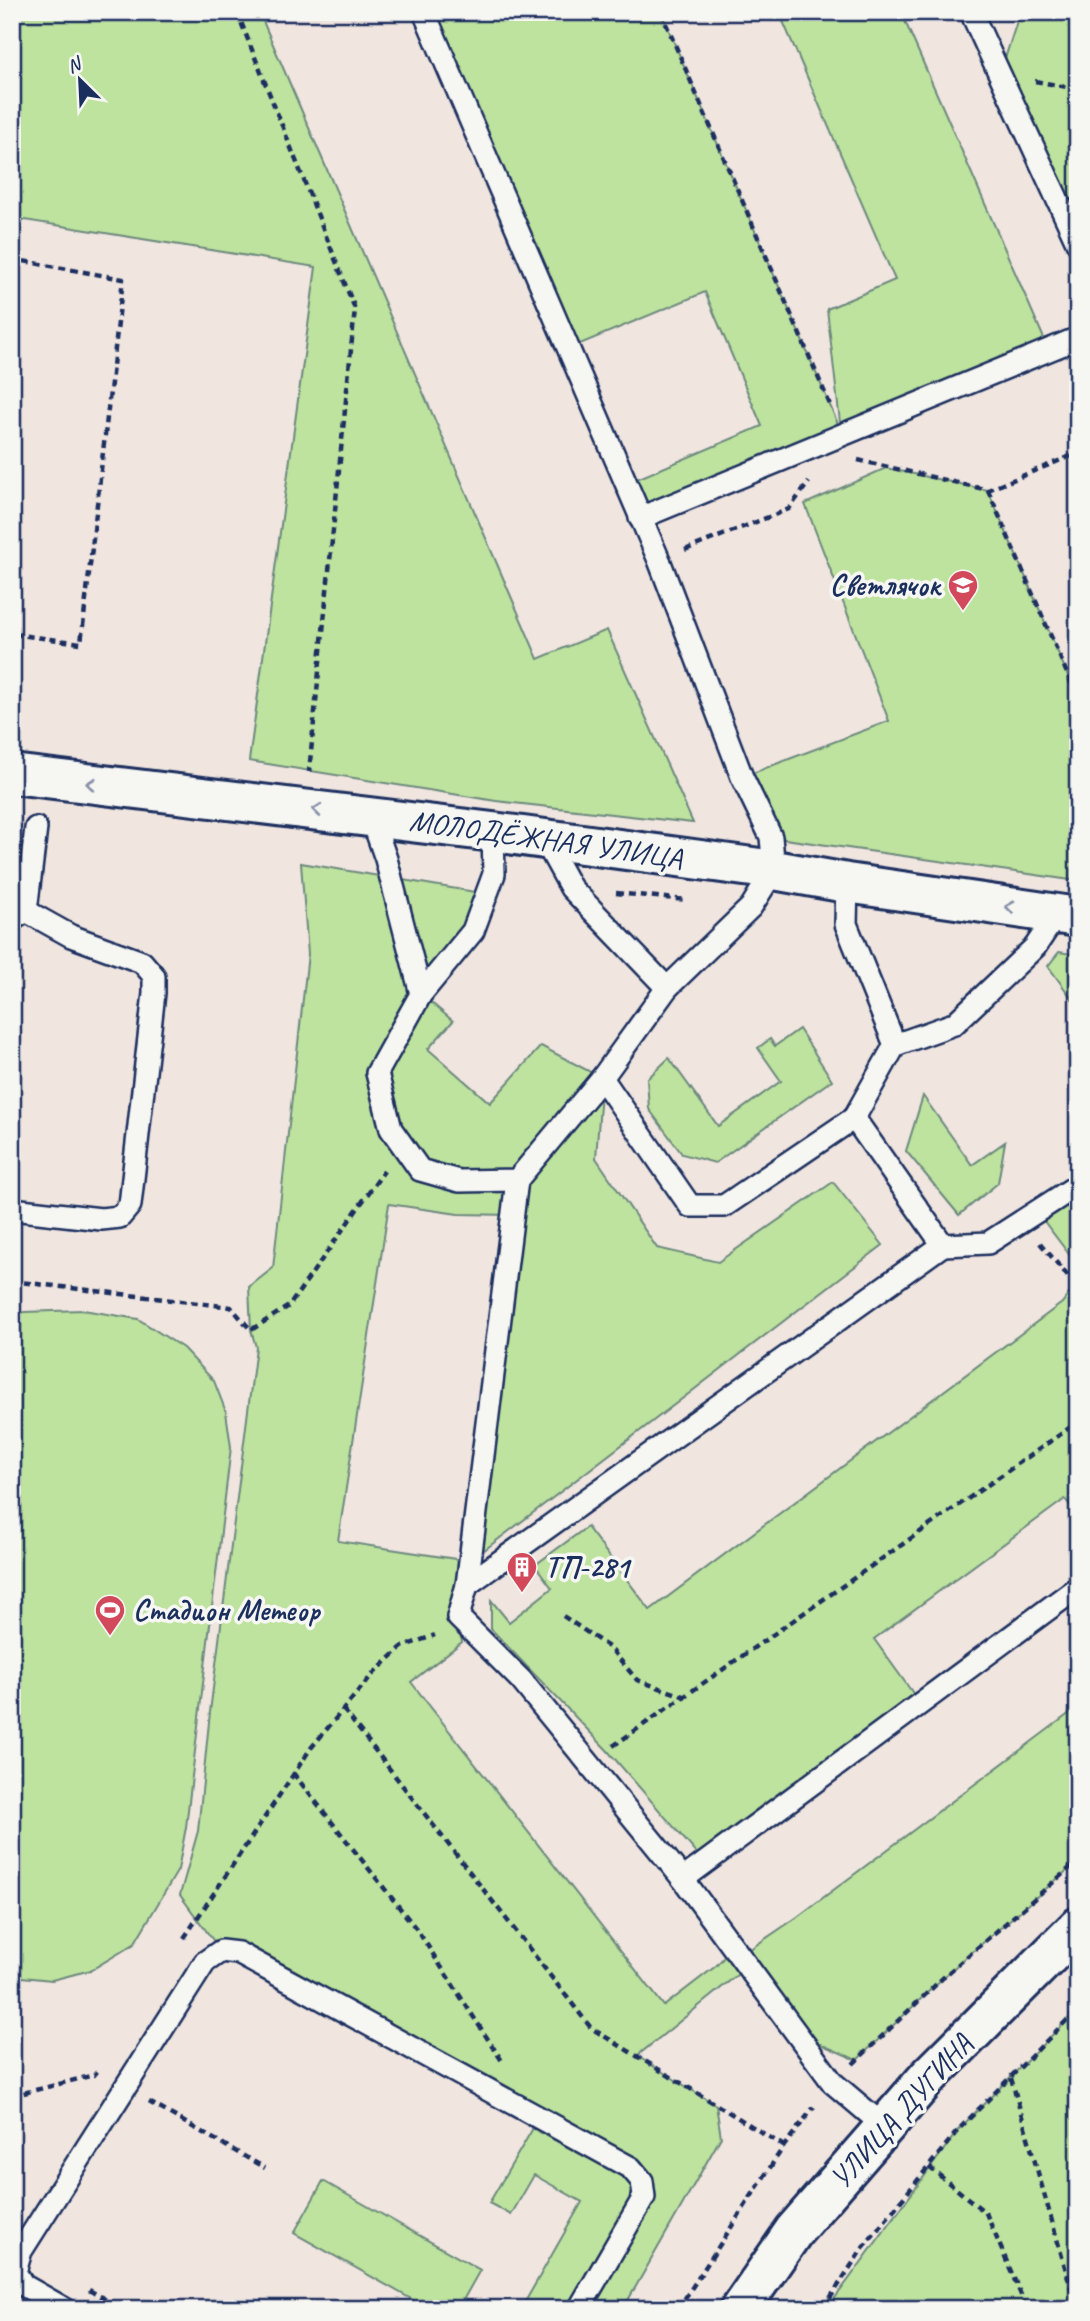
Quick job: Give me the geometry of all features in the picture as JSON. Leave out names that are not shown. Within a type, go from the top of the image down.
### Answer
[{"type":"street","name":"МОЛОДЁЖНАЯ УЛИЦА","points":[[12,774],[493,832],[774,870],[1067,915]]},
{"type":"street","name":"УЛИЦА ДУГИНА","points":[[740,2309],[794,2231],[885,2126],[985,2017],[1078,1927]]},
{"type":"lane","points":[[424,12],[659,560],[742,777],[771,836],[774,870],[751,907],[667,988],[602,1078],[517,1180],[467,1585],[457,1617],[521,1680],[589,1762],[683,1879],[833,2083],[885,2126]]},
{"type":"lane","points":[[971,12],[1078,244]]},
{"type":"lane","points":[[640,518],[1078,338]]},
{"type":"lane","points":[[371,816],[386,859],[421,994]]},
{"type":"lane","points":[[12,1209],[101,1219],[120,1217],[130,1205],[154,993],[154,976],[142,962],[19,916],[36,828]]},
{"type":"lane","points":[[493,832],[494,874],[473,931],[421,994],[377,1073],[391,1129],[420,1170],[459,1181],[517,1180]]},
{"type":"lane","points":[[544,839],[571,888],[667,988]]},
{"type":"lane","points":[[847,883],[846,924],[895,1045]]},
{"type":"lane","points":[[602,1078],[690,1206],[724,1206],[854,1118],[895,1045],[954,1024],[1067,915]]},
{"type":"lane","points":[[854,1118],[943,1245]]},
{"type":"lane","points":[[467,1585],[943,1245],[988,1243],[1078,1185]]},
{"type":"lane","points":[[683,1879],[1078,1587]]},
{"type":"lane","points":[[65,2309],[23,2285],[15,2272],[21,2251],[205,1962],[221,1951],[238,1953],[631,2168],[642,2180],[644,2197],[579,2309]]},
{"type":"path","points":[[237,12],[355,309],[309,777]]},
{"type":"path","points":[[661,12],[842,434]]},
{"type":"path","points":[[12,259],[123,279],[81,643],[12,634]]},
{"type":"path","points":[[866,454],[854,459],[988,489],[1078,453]]},
{"type":"path","points":[[659,560],[789,509],[812,477]]},
{"type":"path","points":[[988,489],[1078,699]]},
{"type":"path","points":[[12,1281],[231,1307],[251,1330],[289,1306],[402,1145]]},
{"type":"path","points":[[1022,1221],[1078,1288]]},
{"type":"path","points":[[589,1762],[687,1697],[1078,1422]]},
{"type":"path","points":[[563,1616],[610,1648],[637,1680],[687,1697]]},
{"type":"path","points":[[182,1942],[293,1773],[343,1709],[372,1675],[402,1647],[444,1632],[457,1617]]},
{"type":"path","points":[[343,1709],[591,2028],[784,2146]]},
{"type":"path","points":[[293,1773],[418,1931],[540,2118]]},
{"type":"path","points":[[823,2309],[862,2249],[959,2129],[1078,2009]]},
{"type":"path","points":[[12,2096],[94,2076],[102,2064]]},
{"type":"path","points":[[1011,2078],[1077,2309]]},
{"type":"path","points":[[124,2088],[264,2168]]},
{"type":"path","points":[[929,2167],[986,2213],[1027,2309]]},
{"type":"green space","points":[[12,12],[259,12],[538,659],[607,630],[693,823],[496,801],[249,761],[316,267],[12,218]]},
{"type":"green space","points":[[424,12],[661,12],[841,431],[827,309],[895,280],[779,12],[901,12],[1049,350],[640,518],[625,484],[762,426],[705,292],[568,349]]},
{"type":"green space","points":[[1020,12],[1078,12],[1078,206],[1059,203],[1000,74]]},
{"type":"green space","name":"Светлячок","points":[[886,468],[988,490],[1078,699],[1078,881],[771,837],[742,777],[889,721],[805,504]]},
{"type":"green space","points":[[301,863],[487,894],[421,994],[453,1021],[428,1049],[490,1103],[541,1046],[602,1078],[596,1158],[657,1248],[718,1262],[833,1182],[883,1245],[470,1561],[458,1617],[462,1642],[411,1682],[664,2006],[716,1966],[733,1947],[740,1956],[796,1918],[1078,1707],[1078,1861],[948,1973],[857,2060],[797,2034],[747,1967],[637,2056],[716,2105],[721,2137],[623,2309],[521,2309],[582,2202],[534,2175],[511,2215],[489,2203],[539,2118],[221,1951],[180,1895],[198,1831],[210,1712],[256,1347],[251,1330],[249,1287],[273,1268],[308,954]],"holes":[[[389,1204],[458,1214],[511,1215],[469,1561],[338,1541]]]},
{"type":"green space","points":[[1059,952],[1078,955],[1078,1007],[1048,966]]},
{"type":"green space","points":[[799,1029],[832,1080],[715,1163],[682,1154],[649,1109],[647,1079],[669,1058],[718,1126],[781,1081],[758,1048],[770,1039],[775,1046]]},
{"type":"green space","points":[[923,1096],[972,1165],[1005,1142],[998,1183],[959,1215],[906,1151]]},
{"type":"green space","points":[[1078,1185],[1078,1266],[1037,1212]]},
{"type":"green space","points":[[1078,1282],[1078,1515],[1065,1499],[874,1639],[920,1703],[705,1863],[607,1750],[491,1629],[491,1600],[509,1622],[552,1588],[535,1565],[587,1527],[650,1610],[1062,1303]]},
{"type":"green space","name":"Стадион Метеор","points":[[83,1310],[138,1319],[183,1348],[214,1381],[226,1412],[231,1447],[186,1827],[178,1870],[134,1944],[91,1970],[52,1980],[12,1976],[12,1317],[24,1312]]},
{"type":"green space","points":[[1078,2009],[1078,2309],[827,2309],[959,2129]]},
{"type":"green space","points":[[323,2181],[480,2270],[458,2309],[429,2309],[294,2233]]},
{"type":"place","name":"Светлячок","points":[[963,612]]},
{"type":"place","name":"ТП-281","points":[[522,1594]]},
{"type":"place","name":"Стадион Метеор","points":[[110,1637]]}]
